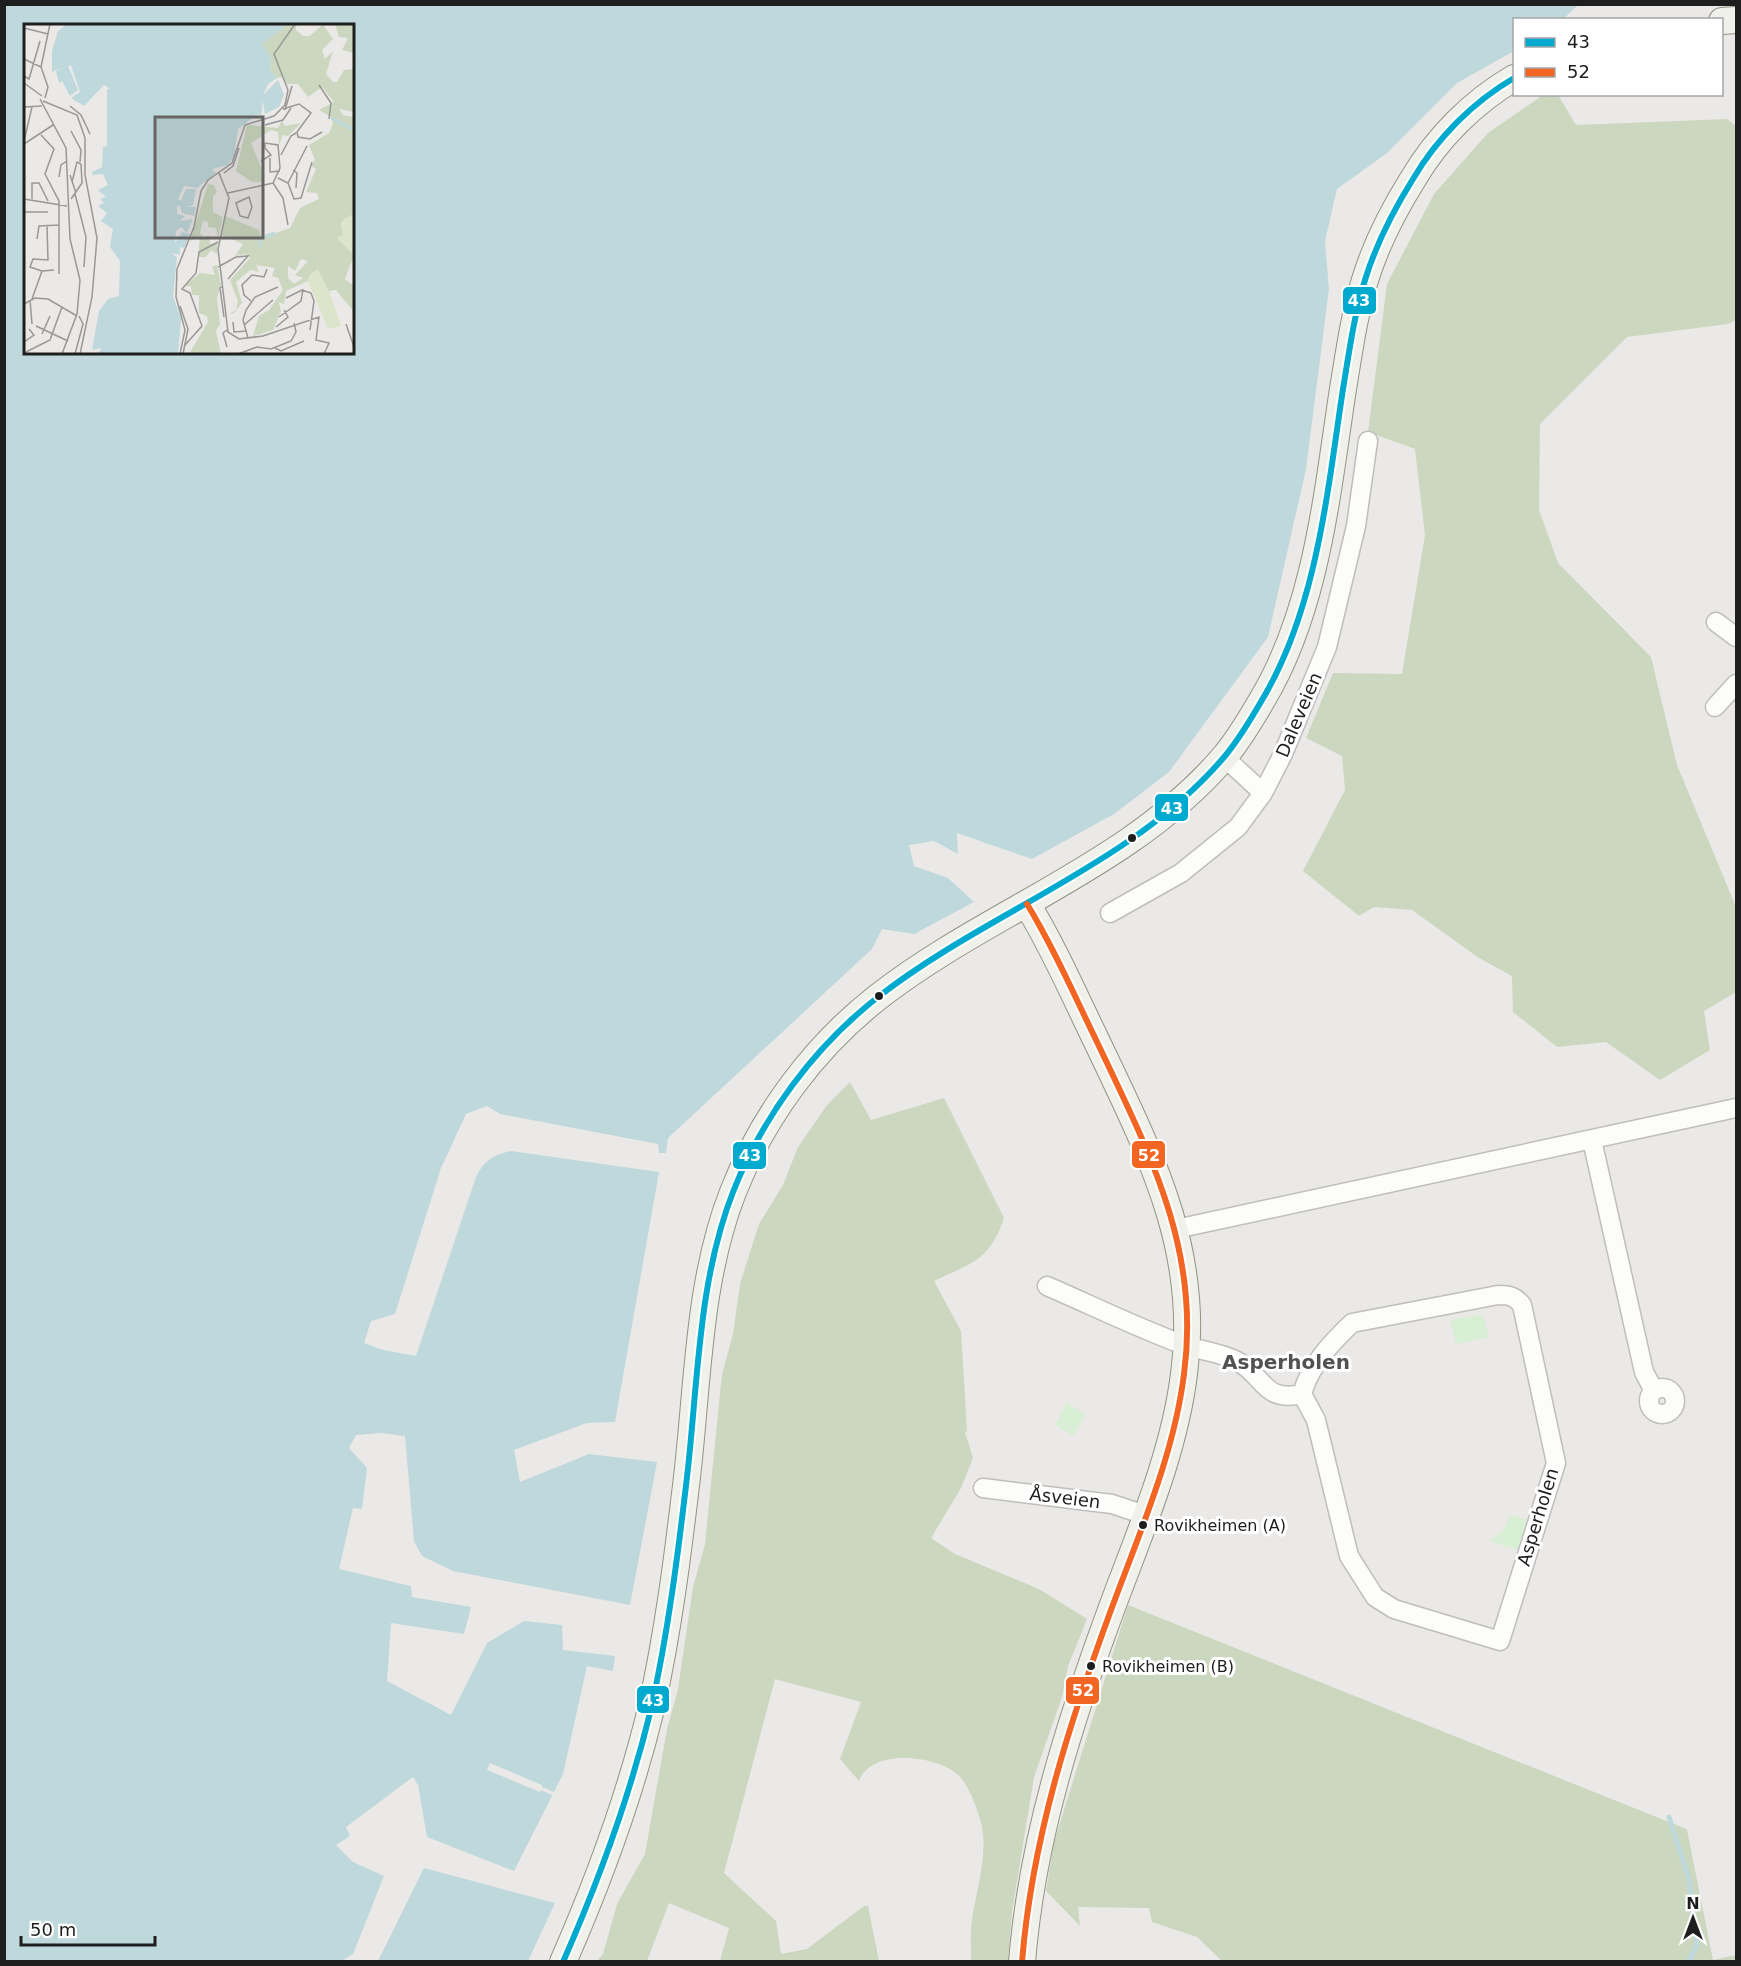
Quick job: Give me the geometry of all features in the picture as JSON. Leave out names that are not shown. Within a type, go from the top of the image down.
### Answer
[{"type":"main road","name":"Daleveien","points":[[563,1962],[604,1862],[630,1784],[652,1705],[673,1583],[712,1270],[735,1187],[751,1151],[774,1111],[815,1056],[878,997],[958,943],[1026,904],[1158,820],[1224,757],[1265,695],[1288,649],[1309,582],[1350,346],[1364,282],[1379,241],[1424,160],[1455,123],[1500,86],[1513,79]]},
{"type":"main road","points":[[1022,1962],[1032,1880],[1047,1805],[1098,1645],[1145,1515],[1178,1408],[1187,1346],[1185,1290],[1176,1229],[1158,1174],[1054,952],[1026,904]]},
{"type":"street","name":"Daleveien","points":[[1110,913],[1189,866],[1238,827],[1263,793],[1283,754],[1327,647],[1352,549],[1368,441]]},
{"type":"street","points":[[1716,622],[1737,637]]},
{"type":"street","points":[[1715,707],[1737,684]]},
{"type":"street","points":[[1224,757],[1263,793]]},
{"type":"street","points":[[1176,1229],[1737,1107]]},
{"type":"street","points":[[1592,1140],[1644,1372],[1654,1391]]},
{"type":"street","points":[[1047,1286],[1187,1346],[1212,1350],[1240,1362],[1262,1386],[1278,1395],[1288,1397],[1302,1394]]},
{"type":"street","name":"Asperholen","points":[[1498,1295],[1517,1299],[1522,1305],[1556,1463],[1500,1641],[1394,1609],[1375,1597],[1349,1556],[1316,1420],[1302,1394],[1315,1365],[1335,1338],[1352,1323],[1498,1295]]},
{"type":"street","name":"Åsveien","points":[[983,1488],[1112,1504],[1145,1515]]},
{"type":"green space","points":[[1542,96],[1559,96],[1576,125],[1727,119],[1736,126],[1736,320],[1728,324],[1627,337],[1540,424],[1539,510],[1558,563],[1651,657],[1677,765],[1736,907],[1736,992],[1704,1011],[1710,1050],[1660,1080],[1606,1042],[1557,1047],[1513,1012],[1512,976],[1479,958],[1412,910],[1374,907],[1359,916],[1303,871],[1345,790],[1342,756],[1306,738],[1333,673],[1402,674],[1425,535],[1415,449],[1368,432],[1387,284],[1434,194],[1488,133]]},
{"type":"green space","points":[[850,1082],[871,1120],[944,1098],[1004,1218],[998,1233],[985,1253],[968,1265],[934,1281],[961,1331],[967,1431],[965,1432],[973,1458],[961,1488],[931,1538],[955,1554],[1039,1589],[1087,1619],[1068,1666],[1062,1697],[1034,1777],[1012,1912],[1008,1961],[971,1961],[971,1925],[984,1844],[980,1819],[961,1778],[947,1767],[934,1762],[904,1758],[876,1763],[866,1770],[859,1781],[840,1759],[861,1702],[775,1679],[724,1873],[776,1921],[781,1954],[807,1949],[864,1906],[868,1906],[879,1961],[720,1961],[729,1928],[669,1903],[647,1961],[597,1961],[603,1954],[617,1904],[645,1854],[667,1729],[678,1689],[693,1587],[705,1544],[722,1374],[733,1334],[740,1284],[759,1224],[783,1185],[798,1147],[827,1105]]},
{"type":"green space","points":[[1483,1314],[1489,1337],[1456,1344],[1450,1320]]},
{"type":"green space","points":[[1067,1403],[1086,1414],[1073,1436],[1055,1425]]},
{"type":"green space","points":[[1510,1515],[1530,1520],[1521,1551],[1488,1541],[1503,1531]]},
{"type":"green space","points":[[1128,1605],[1684,1828],[1687,1830],[1713,1960],[1736,1955],[1736,1961],[1222,1961],[1197,1937],[1152,1922],[1149,1908],[1078,1907],[1080,1926],[1046,1891],[1054,1842]]},
{"type":"water","points":[[5,5],[1578,5],[1564,18],[1513,18],[1513,52],[1457,83],[1387,153],[1337,189],[1325,241],[1329,289],[1306,469],[1268,637],[1169,772],[1114,814],[1032,859],[957,833],[958,854],[934,841],[909,845],[914,866],[948,878],[974,902],[914,934],[882,929],[872,949],[668,1138],[666,1153],[659,1153],[658,1144],[500,1114],[487,1106],[466,1114],[441,1168],[395,1314],[371,1321],[364,1343],[383,1350],[416,1356],[475,1180],[484,1164],[493,1157],[511,1151],[659,1172],[615,1422],[587,1423],[514,1450],[520,1482],[589,1454],[657,1462],[630,1605],[453,1571],[422,1556],[414,1541],[405,1436],[381,1433],[356,1435],[349,1448],[367,1468],[362,1509],[353,1508],[339,1569],[411,1586],[412,1597],[471,1607],[464,1634],[391,1623],[387,1681],[451,1715],[487,1643],[524,1621],[562,1625],[563,1650],[615,1656],[613,1671],[587,1666],[563,1774],[514,1871],[427,1837],[418,1785],[413,1777],[346,1827],[350,1836],[336,1845],[353,1862],[384,1876],[353,1954],[342,1961],[5,1962]]},
{"type":"water","points":[[424,1868],[555,1903],[528,1961],[378,1961]]},
{"type":"pier","points":[[490,1763],[554,1792],[552,1795],[541,1790],[540,1792],[487,1770]]},
{"type":"waterway","points":[[1669,1817],[1689,1879],[1697,1946],[1688,1962]]},
{"type":"transit line","name":"43","points":[[563,1962],[613,1837],[651,1709],[663,1652],[676,1564],[706,1297],[721,1226],[733,1192],[759,1136],[775,1110],[812,1061],[833,1038],[878,997],[921,966],[1104,857],[1147,828],[1188,794],[1235,743],[1281,664],[1308,589],[1325,509],[1355,320],[1374,254],[1399,203],[1433,149],[1470,110],[1513,79]]},
{"type":"transit line","name":"52","points":[[1022,1962],[1027,1916],[1043,1827],[1081,1696],[1164,1464],[1179,1404],[1187,1329],[1185,1285],[1178,1244],[1152,1163],[1064,973],[1027,904]]},
{"type":"place","name":"Rovikheimen (A)","points":[[1143,1525]]},
{"type":"place","name":"Rovikheimen (B)","points":[[1091,1666]]},
{"type":"district","name":"Asperholen","points":[[1286,1362]]}]
